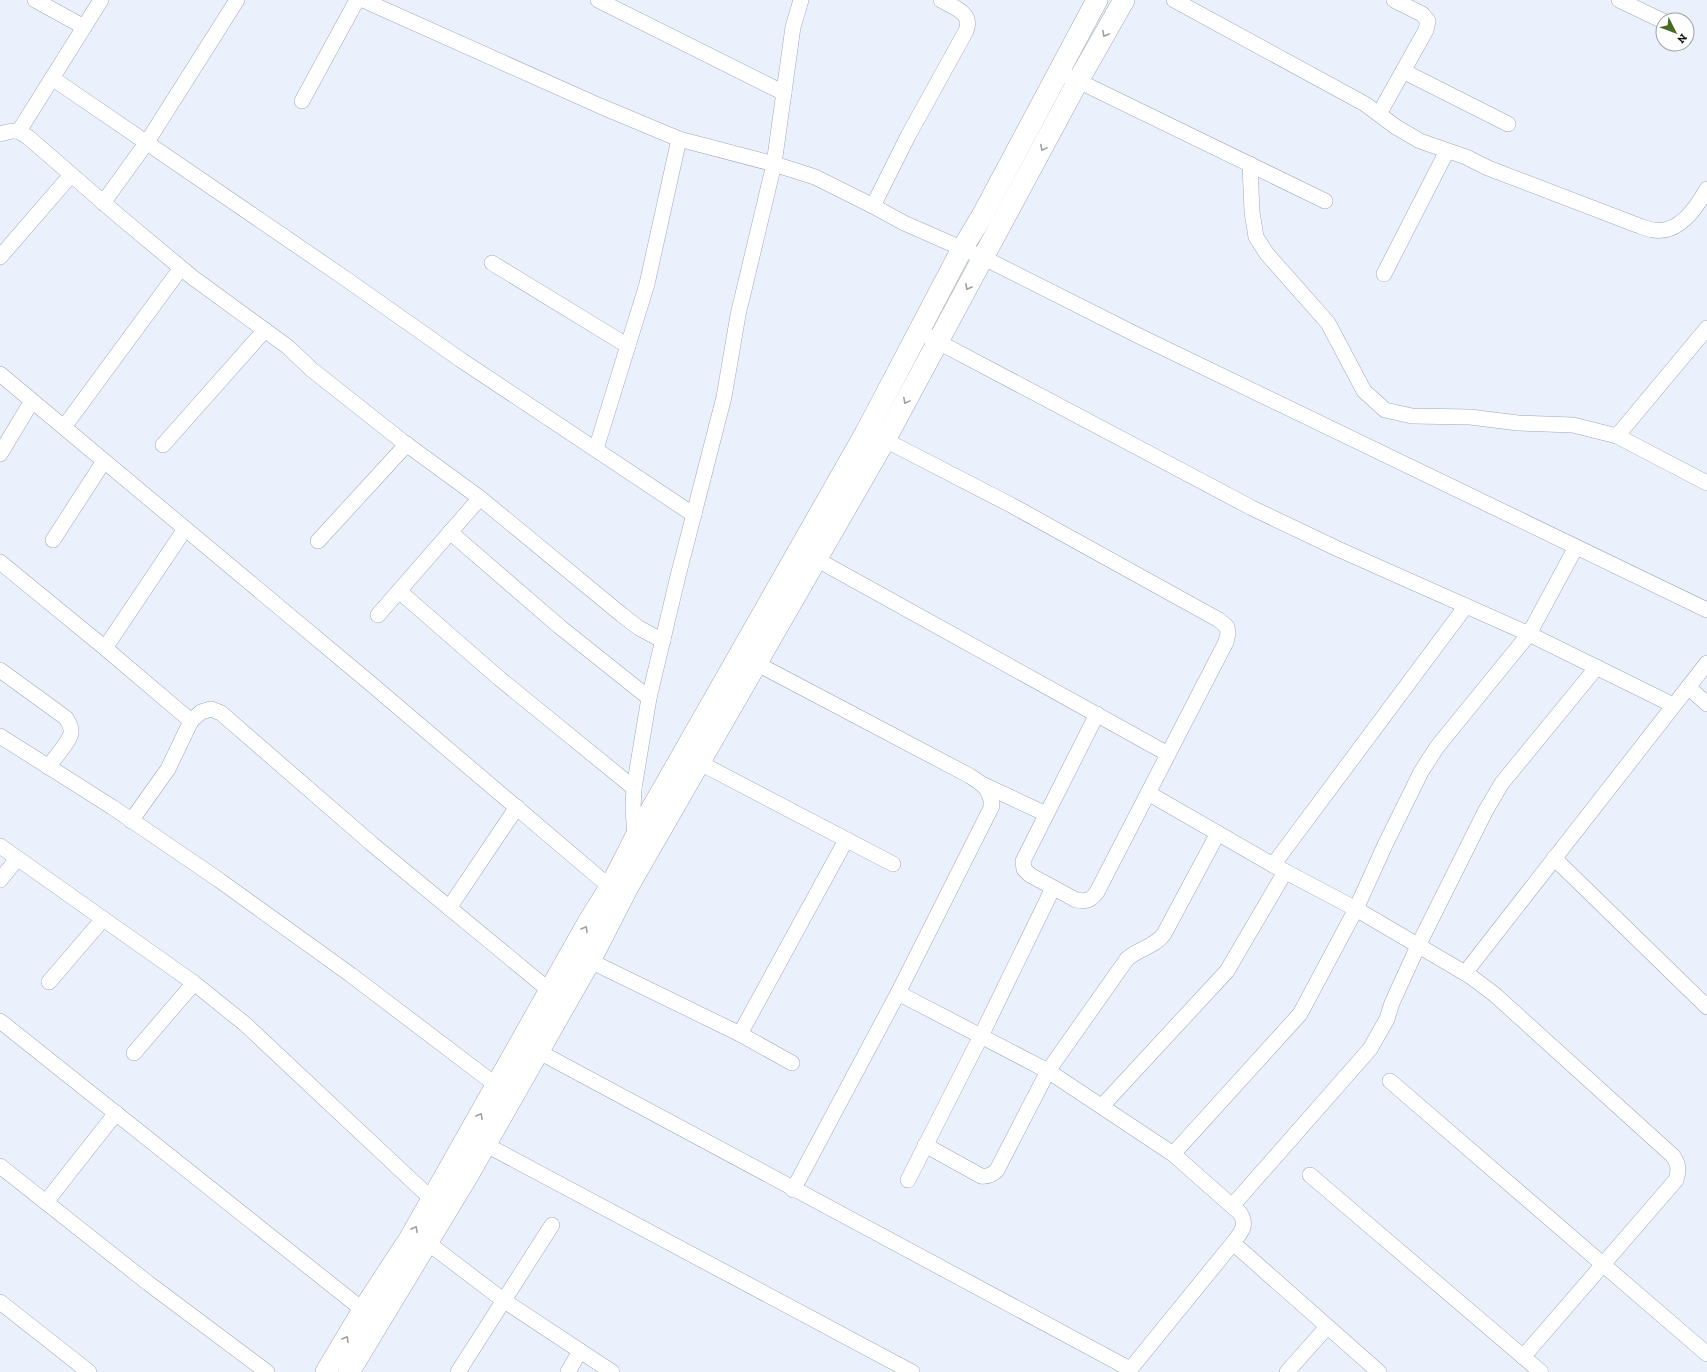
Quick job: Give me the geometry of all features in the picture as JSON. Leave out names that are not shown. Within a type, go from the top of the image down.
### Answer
[{"type":"main road","points":[[326,1372],[363,1310],[410,1238],[439,1206],[581,957],[643,861],[700,763],[799,550],[865,434],[920,332],[962,249],[1097,0]]},
{"type":"main road","points":[[477,1140],[496,1085],[529,1047],[550,990],[581,957],[610,887],[635,838],[748,659],[818,560],[886,440],[1078,81],[1124,0]]},
{"type":"main road","points":[[349,1372],[428,1243],[439,1206]]},
{"type":"street","points":[[35,0],[84,27]]},
{"type":"street","points":[[19,131],[101,0]]},
{"type":"street","points":[[103,202],[146,142],[237,0]]},
{"type":"street","points":[[302,101],[357,0]]},
{"type":"street","points":[[363,0],[600,106],[679,139],[774,164],[815,178],[904,223],[984,258],[1139,336],[1707,610]]},
{"type":"street","points":[[598,0],[784,93]]},
{"type":"street","points":[[643,861],[635,838],[633,808],[634,788],[649,698],[724,397],[738,315],[774,164],[793,27],[801,0]]},
{"type":"street","points":[[873,206],[908,136],[969,24],[967,17],[962,12],[941,0]]},
{"type":"street","points":[[1174,0],[1348,94],[1365,104],[1396,127],[1420,140],[1637,225],[1657,231],[1671,228],[1686,219],[1707,189]]},
{"type":"street","points":[[1378,114],[1426,30],[1428,21],[1422,14],[1394,0]]},
{"type":"street","points":[[1619,0],[1655,17]]},
{"type":"street","points":[[1403,71],[1508,124]]},
{"type":"street","points":[[1059,72],[1325,201]]},
{"type":"street","points":[[52,78],[462,360],[694,515]]},
{"type":"street","points":[[0,134],[12,130],[19,131],[181,268],[288,347],[311,369],[407,444],[480,498],[622,615],[639,628],[663,641]]},
{"type":"street","points":[[596,449],[647,284],[679,139]]},
{"type":"street","points":[[1384,274],[1448,151]]},
{"type":"street","points":[[1250,164],[1252,212],[1256,237],[1267,254],[1328,323],[1364,391],[1386,410],[1412,416],[1470,416],[1518,423],[1573,425],[1618,436],[1707,483]]},
{"type":"street","points":[[0,258],[71,175]]},
{"type":"street","points":[[492,262],[628,346]]},
{"type":"street","points":[[64,428],[181,268]]},
{"type":"street","points":[[1618,436],[1707,328]]},
{"type":"street","points":[[163,446],[265,330]]},
{"type":"street","points":[[920,332],[938,343],[1252,508],[1338,549],[1529,634],[1673,705]]},
{"type":"street","points":[[0,374],[518,807],[610,887]]},
{"type":"street","points":[[0,454],[32,401]]},
{"type":"street","points":[[886,440],[1018,508],[1219,620],[1227,627],[1228,633],[1226,642],[1097,892],[1092,899],[1085,902],[1076,900],[1030,875],[1024,869],[1023,861],[1097,714]]},
{"type":"street","points":[[318,541],[407,444]]},
{"type":"street","points":[[53,540],[104,461]]},
{"type":"street","points":[[378,615],[480,498]]},
{"type":"street","points":[[105,648],[185,529]]},
{"type":"street","points":[[450,532],[560,627],[649,698]]},
{"type":"street","points":[[1174,1154],[1300,1014],[1356,909],[1385,845],[1425,766],[1437,747],[1529,634],[1576,547]]},
{"type":"street","points":[[799,550],[1168,754]]},
{"type":"street","points":[[0,562],[191,721]]},
{"type":"street","points":[[399,591],[500,680],[634,788]]},
{"type":"street","points":[[1102,1106],[1227,971],[1279,868],[1466,606]]},
{"type":"street","points":[[748,659],[970,776],[984,785],[1046,814]]},
{"type":"street","points":[[1465,973],[1707,663]]},
{"type":"street","points":[[1232,1206],[1370,1049],[1387,1019],[1392,1003],[1418,946],[1486,810],[1502,783],[1597,667]]},
{"type":"street","points":[[0,670],[66,718],[70,725],[71,733],[68,740],[48,767]]},
{"type":"street","points":[[1688,687],[1707,704]]},
{"type":"street","points":[[131,820],[168,769],[191,721],[201,712],[206,710],[211,709],[221,713],[372,844],[550,990]]},
{"type":"street","points":[[0,736],[131,820],[218,880],[344,970],[496,1085]]},
{"type":"street","points":[[700,763],[893,864]]},
{"type":"street","points":[[793,1190],[898,993],[992,806],[991,795],[984,785]]},
{"type":"street","points":[[1148,793],[1279,868],[1356,909],[1465,973],[1494,994],[1673,1156],[1678,1163],[1679,1171],[1676,1180],[1523,1356]]},
{"type":"street","points":[[449,908],[518,807]]},
{"type":"street","points":[[925,1145],[981,1176],[987,1177],[993,1174],[1048,1071],[1127,959],[1139,950],[1160,940],[1218,833]]},
{"type":"street","points":[[740,1034],[846,840]]},
{"type":"street","points":[[0,846],[194,983],[245,1024],[439,1206]]},
{"type":"street","points":[[1554,858],[1707,1007]]},
{"type":"street","points":[[0,880],[17,859]]},
{"type":"street","points":[[908,1180],[981,1036],[1053,888]]},
{"type":"street","points":[[49,982],[103,919]]},
{"type":"street","points":[[581,957],[740,1034],[792,1062]]},
{"type":"street","points":[[134,1053],[194,983]]},
{"type":"street","points":[[529,1047],[793,1190],[922,1257],[1129,1371],[1233,1243],[1244,1228],[1244,1220],[1232,1206],[1174,1154],[1102,1106],[1048,1071],[898,993]]},
{"type":"street","points":[[0,1021],[363,1310]]},
{"type":"street","points":[[1390,1081],[1707,1354]]},
{"type":"street","points":[[46,1202],[116,1113]]},
{"type":"street","points":[[477,1140],[912,1372]]},
{"type":"street","points":[[0,1166],[148,1283],[268,1372]]},
{"type":"street","points":[[1310,1174],[1541,1372]]},
{"type":"street","points":[[458,1372],[552,1225]]},
{"type":"street","points":[[428,1243],[503,1300],[612,1372]]},
{"type":"street","points":[[1233,1243],[1379,1372]]},
{"type":"street","points":[[0,1302],[89,1372]]},
{"type":"street","points":[[1287,1372],[1327,1327]]},
{"type":"street","points":[[568,1372],[580,1351]]}]
